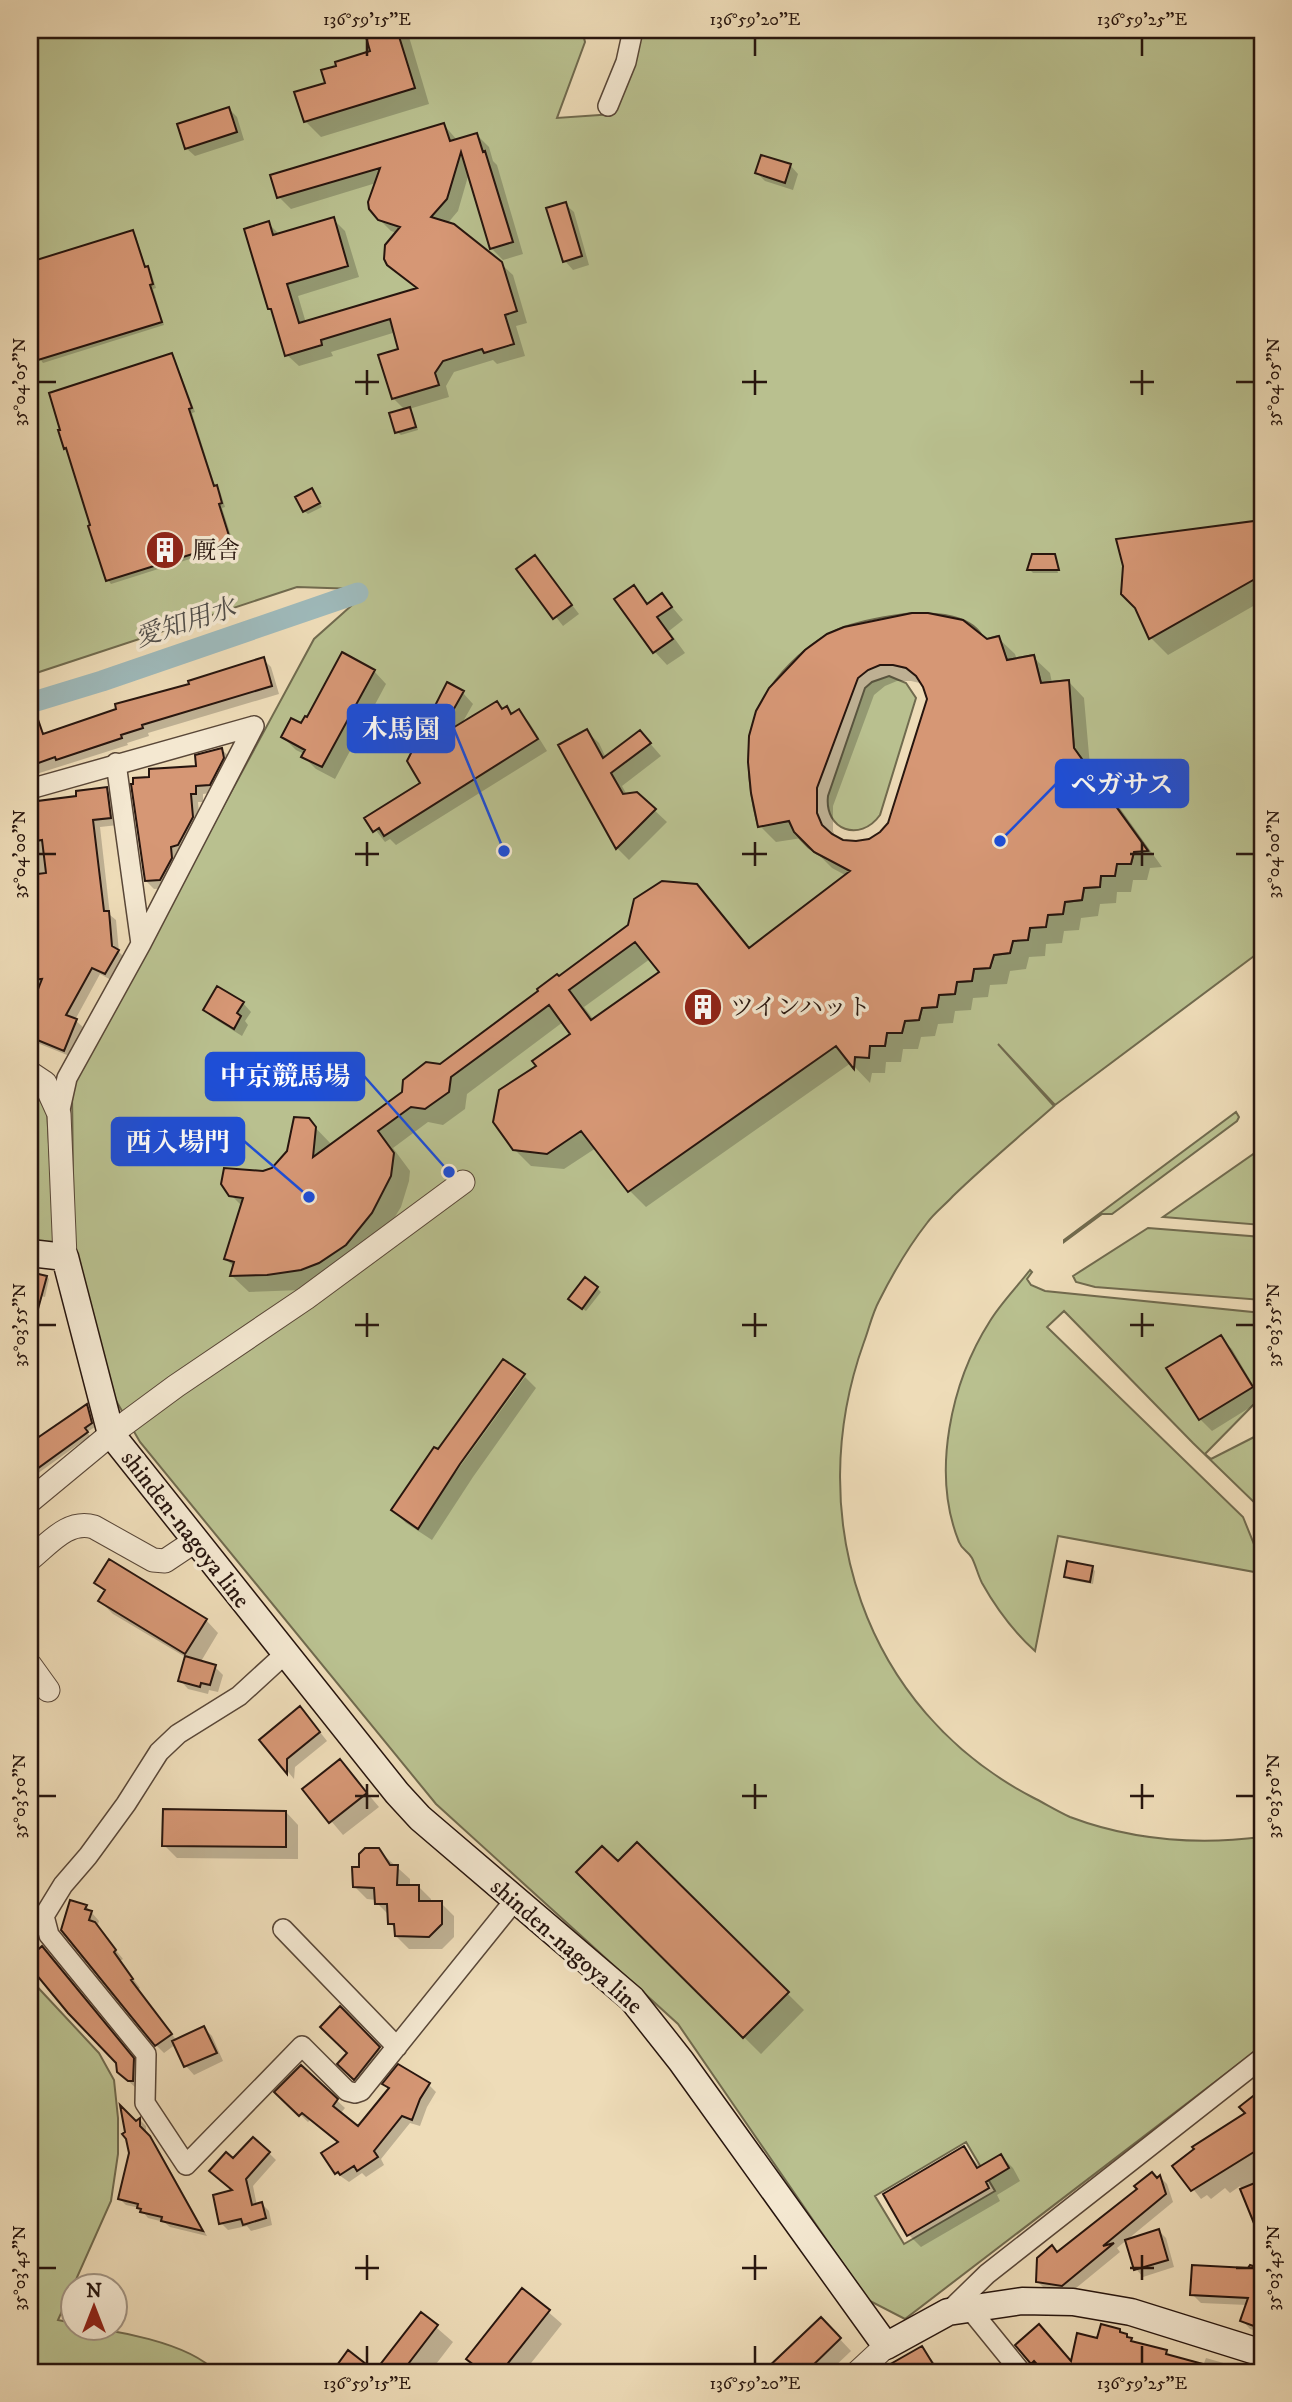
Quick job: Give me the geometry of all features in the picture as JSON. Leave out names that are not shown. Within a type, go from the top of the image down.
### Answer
[{"type":"main road","points":[[30,1253],[65,1257]]},
{"type":"main road","name":"shinden-nagoya line","points":[[65,1257],[111,1434],[412,1810],[632,1998],[681,2061],[873,2363],[958,2310],[1022,2301],[1073,2302],[1131,2312],[1262,2353]]},
{"type":"street","points":[[608,106],[626,62],[633,30]]},
{"type":"street","points":[[30,789],[254,726],[141,944],[67,1078],[60,1114],[65,1257]]},
{"type":"street","points":[[116,763],[141,944]]},
{"type":"street","points":[[30,1073],[45,1083],[60,1114]]},
{"type":"street","points":[[30,1501],[111,1434],[176,1386],[306,1298],[463,1182]]},
{"type":"street","points":[[30,1559],[73,1525],[94,1527],[153,1560],[165,1561],[195,1541]]},
{"type":"street","points":[[286,1653],[239,1696],[178,1734],[159,1752],[126,1804],[56,1895],[44,1916],[49,1935],[146,2054],[145,2103],[186,2165],[302,2046],[347,2091],[361,2091],[515,1900]]},
{"type":"street","points":[[30,1665],[48,1690]]},
{"type":"street","points":[[283,1929],[397,2047]]},
{"type":"street","points":[[1021,2372],[958,2310],[987,2274],[1262,2058]]},
{"type":"green space","points":[[30,30],[582,30],[585,42],[557,118],[614,114],[637,30],[1262,30],[1262,950],[1055,1105],[998,1044],[1054,1106],[933,1216],[895,1271],[877,1306],[864,1342],[846,1408],[840,1475],[845,1540],[861,1602],[888,1661],[926,1713],[974,1759],[1032,1797],[1070,1817],[1093,1825],[1165,1839],[1262,1837],[1262,2046],[905,2319],[868,2300],[678,2024],[436,1804],[140,1442],[111,1392],[74,1245],[74,1082],[314,639],[360,598],[357,589],[297,587],[30,675]],"holes":[[[912,613],[963,620],[979,631],[984,640],[998,636],[1007,660],[1034,655],[1041,683],[1068,680],[1074,748],[1148,850],[1134,852],[1131,864],[1117,864],[1101,876],[1099,887],[1084,888],[1082,900],[1065,902],[1063,914],[1048,915],[1030,928],[1028,939],[1013,941],[1010,953],[994,955],[990,968],[974,969],[972,981],[957,982],[955,994],[939,995],[937,1007],[922,1008],[919,1020],[905,1021],[902,1033],[887,1033],[885,1046],[870,1046],[855,1057],[853,1068],[755,944],[859,865],[837,862],[817,854],[801,840],[789,821],[758,826],[748,760],[750,739],[763,700],[775,681],[809,647],[844,627],[877,618]],[[966,2142],[995,2191],[904,2244],[875,2196]]]},
{"type":"green space","points":[[889,676],[906,683],[916,698],[880,815],[863,829],[845,829],[832,817],[828,808],[828,796],[865,688],[872,682]]},
{"type":"green space","points":[[30,1089],[47,1112],[55,1240],[46,1249],[30,1248]]},
{"type":"green space","points":[[1236,1112],[1239,1117],[1237,1121],[1112,1214],[1102,1214],[1064,1242],[1064,1240]]},
{"type":"green space","points":[[1262,1148],[1262,1225],[1163,1217]]},
{"type":"green space","points":[[1148,1228],[1262,1237],[1262,1300],[1095,1287],[1076,1282],[1073,1276]]},
{"type":"green space","points":[[1030,1270],[1032,1272],[1027,1279],[1031,1285],[1045,1291],[1262,1313],[1262,1396],[1205,1454],[1211,1459],[1262,1433],[1262,1471],[1258,1472],[1262,1479],[1262,1510],[1193,1443],[1064,1311],[1047,1327],[1243,1517],[1262,1564],[1262,1591],[1254,1572],[1058,1536],[1035,1651],[999,1610],[982,1583],[972,1558],[959,1542],[951,1515],[946,1458],[949,1428],[956,1400],[976,1345],[994,1314]]},
{"type":"green space","points":[[30,1979],[99,2053],[114,2080],[118,2118],[118,2154],[111,2201],[79,2272],[60,2272],[60,2342],[130,2342],[130,2334],[188,2353],[216,2372],[30,2372]]},
{"type":"building","points":[[364,30],[397,30],[415,88],[304,122],[294,92],[325,83],[321,70],[336,66],[335,62],[370,51]]},
{"type":"building","points":[[229,107],[237,132],[185,149],[177,124]]},
{"type":"building","points":[[444,123],[450,141],[477,133],[513,242],[490,249],[461,152],[447,199],[431,217],[454,224],[502,262],[517,311],[505,315],[514,344],[484,353],[482,349],[443,361],[435,373],[439,385],[392,399],[378,355],[398,349],[390,319],[321,340],[322,345],[285,356],[244,229],[269,221],[273,235],[334,217],[348,266],[287,284],[299,323],[417,288],[387,265],[384,259],[385,245],[400,227],[378,220],[369,209],[368,202],[380,168],[277,198],[270,175]]},
{"type":"building","points":[[761,155],[791,164],[785,183],[755,173]]},
{"type":"building","points":[[566,202],[582,256],[563,262],[546,208]]},
{"type":"building","points":[[133,230],[145,267],[148,266],[153,284],[150,285],[162,322],[38,360],[30,333],[30,262]]},
{"type":"building","points":[[172,353],[192,408],[189,409],[214,486],[217,485],[222,503],[219,504],[231,542],[106,581],[66,448],[64,449],[58,430],[49,393]]},
{"type":"building","points":[[410,407],[416,427],[395,433],[389,413]]},
{"type":"building","points":[[312,488],[320,503],[303,512],[295,497]]},
{"type":"building","points":[[1262,520],[1262,575],[1149,639],[1135,608],[1121,594],[1123,566],[1116,539]]},
{"type":"building","points":[[1032,554],[1055,554],[1059,570],[1027,570]]},
{"type":"building","points":[[535,555],[572,605],[553,619],[516,569]]},
{"type":"building","points":[[634,585],[647,604],[662,593],[672,607],[657,617],[673,639],[653,653],[614,599]]},
{"type":"building","points":[[912,613],[928,613],[963,620],[987,639],[999,636],[1007,660],[1034,655],[1041,683],[1069,680],[1074,748],[1148,851],[1134,852],[1131,864],[1117,864],[1115,876],[1101,876],[1100,887],[1084,888],[1082,900],[1065,902],[1063,914],[1048,915],[1046,927],[1030,928],[1028,940],[1013,941],[1010,953],[994,955],[990,968],[974,969],[972,981],[957,982],[955,994],[939,995],[937,1007],[922,1008],[919,1020],[905,1021],[902,1033],[887,1033],[885,1046],[870,1046],[869,1058],[855,1057],[854,1069],[836,1046],[628,1192],[581,1131],[547,1154],[513,1150],[493,1122],[499,1090],[536,1066],[532,1061],[570,1034],[549,1005],[451,1077],[449,1092],[425,1109],[411,1107],[378,1131],[394,1153],[391,1176],[372,1213],[346,1245],[319,1263],[301,1270],[267,1275],[230,1276],[234,1262],[224,1259],[243,1198],[229,1196],[221,1184],[224,1168],[263,1171],[272,1168],[287,1151],[294,1117],[309,1118],[316,1127],[313,1157],[402,1092],[403,1080],[426,1062],[440,1064],[557,974],[559,976],[628,925],[634,899],[662,881],[697,884],[749,948],[850,871],[814,852],[794,832],[789,821],[758,827],[748,762],[749,736],[756,711],[769,688],[805,650],[827,634],[844,627]],"holes":[[[880,665],[906,668],[916,676],[927,699],[888,823],[869,839],[843,840],[822,825],[817,813],[817,788],[858,678]],[[635,942],[659,972],[591,1020],[569,990]]]},
{"type":"building","points":[[342,652],[375,670],[322,767],[301,757],[305,750],[281,737],[291,718],[301,723],[305,716],[307,717]]},
{"type":"building","points":[[264,657],[272,686],[142,725],[143,728],[121,735],[122,738],[30,766],[30,705],[33,705],[43,734],[116,709],[115,704],[189,684],[188,681]]},
{"type":"building","points":[[447,682],[464,691],[438,737],[497,701],[502,709],[507,706],[511,714],[519,709],[538,739],[384,836],[379,828],[373,832],[364,818],[420,783],[407,761]]},
{"type":"building","points":[[587,729],[603,758],[640,730],[651,743],[611,773],[623,794],[637,792],[656,809],[616,849],[558,745]]},
{"type":"building","points":[[222,748],[224,758],[210,785],[196,786],[196,794],[191,794],[193,817],[178,845],[171,847],[172,858],[160,880],[145,881],[131,784],[133,778],[149,777],[149,769],[196,766],[195,755]]},
{"type":"building","points":[[107,787],[111,818],[93,820],[104,911],[109,911],[112,946],[119,950],[105,974],[92,968],[66,1015],[77,1019],[64,1051],[30,1037],[30,1010],[42,979],[30,980],[30,875],[46,873],[42,840],[30,842],[30,802],[76,796],[76,791]]},
{"type":"building","points":[[217,986],[244,1002],[237,1013],[241,1016],[234,1029],[203,1010]]},
{"type":"building","points":[[30,1272],[47,1276],[35,1320],[30,1320]]},
{"type":"building","points":[[585,1277],[598,1287],[582,1309],[568,1299]]},
{"type":"building","points":[[1221,1335],[1253,1387],[1199,1420],[1166,1368]]},
{"type":"building","points":[[503,1359],[525,1374],[460,1464],[418,1529],[391,1510],[434,1447],[438,1449]]},
{"type":"building","points":[[87,1404],[92,1423],[85,1428],[88,1432],[30,1474],[30,1443]]},
{"type":"building","points":[[109,1559],[207,1619],[185,1654],[98,1601],[105,1590],[94,1583]]},
{"type":"building","points":[[1067,1561],[1093,1566],[1090,1582],[1064,1577]]},
{"type":"building","points":[[185,1656],[216,1665],[210,1685],[201,1683],[200,1687],[178,1681]]},
{"type":"building","points":[[300,1706],[320,1732],[287,1759],[287,1774],[259,1740]]},
{"type":"building","points":[[340,1759],[367,1793],[329,1823],[302,1789]]},
{"type":"building","points":[[163,1809],[286,1811],[286,1847],[162,1846]]},
{"type":"building","points":[[637,1842],[789,1992],[743,2038],[576,1872],[602,1846],[618,1861]]},
{"type":"building","points":[[365,1848],[379,1848],[390,1865],[398,1865],[397,1885],[419,1885],[419,1901],[442,1901],[442,1924],[429,1937],[395,1936],[394,1924],[388,1924],[387,1904],[375,1904],[374,1888],[353,1887],[352,1867],[359,1867],[359,1854]]},
{"type":"building","points":[[70,1900],[87,1905],[85,1909],[92,1911],[89,1920],[95,1922],[116,1950],[114,1952],[133,1979],[131,1980],[172,2034],[155,2046],[61,1930]]},
{"type":"building","points":[[42,1946],[134,2058],[133,2081],[128,2081],[117,2072],[116,2063],[68,2013],[30,1967],[30,1957]]},
{"type":"building","points":[[340,2006],[380,2047],[354,2080],[337,2064],[347,2053],[320,2027]]},
{"type":"building","points":[[204,2026],[217,2053],[184,2067],[172,2041]]},
{"type":"building","points":[[398,2064],[430,2083],[412,2120],[402,2116],[374,2151],[378,2157],[357,2171],[354,2166],[340,2175],[338,2172],[335,2174],[321,2153],[338,2142],[302,2113],[299,2116],[274,2092],[301,2065],[338,2099],[333,2106],[358,2126],[389,2088],[382,2084]]},
{"type":"building","points":[[1262,2089],[1262,2147],[1191,2191],[1172,2166],[1194,2149],[1192,2147],[1245,2113],[1239,2107]]},
{"type":"building","points":[[120,2105],[136,2121],[140,2118],[140,2126],[150,2136],[203,2231],[161,2221],[162,2217],[140,2212],[138,2204],[118,2199],[129,2153],[122,2134],[125,2132]]},
{"type":"building","points":[[253,2137],[270,2152],[246,2179],[252,2205],[262,2202],[266,2218],[243,2225],[241,2219],[219,2224],[213,2195],[232,2190],[209,2171],[226,2152],[233,2158]]},
{"type":"building","points":[[964,2146],[977,2168],[1001,2154],[1009,2168],[986,2182],[989,2188],[907,2236],[883,2194]]},
{"type":"building","points":[[1152,2172],[1157,2178],[1160,2175],[1166,2194],[1103,2246],[1114,2243],[1062,2286],[1036,2282],[1037,2258],[1052,2245],[1057,2252],[1137,2189],[1134,2186]]},
{"type":"building","points":[[1262,2180],[1262,2243],[1240,2189]]},
{"type":"building","points":[[1159,2229],[1168,2260],[1134,2270],[1125,2240]]},
{"type":"building","points":[[1261,2264],[1262,2329],[1240,2321],[1248,2298],[1190,2295],[1192,2265],[1248,2268],[1250,2265],[1259,2268]]},
{"type":"building","points":[[522,2288],[550,2310],[501,2372],[483,2372],[466,2359]]},
{"type":"building","points":[[421,2312],[438,2325],[402,2372],[332,2372],[348,2350],[375,2371]]},
{"type":"building","points":[[821,2317],[841,2338],[806,2372],[763,2372]]},
{"type":"building","points":[[1039,2324],[1071,2361],[1077,2333],[1097,2338],[1101,2324],[1120,2329],[1120,2332],[1132,2338],[1131,2341],[1167,2350],[1166,2354],[1214,2367],[1213,2372],[1068,2372],[1070,2364],[1059,2372],[1044,2372],[1034,2361],[1031,2364],[1015,2345]]},
{"type":"building","points":[[922,2346],[938,2372],[878,2372],[880,2370]]},
{"type":"waterway","name":"愛知用水","points":[[30,703],[358,593]]},
{"type":"place","name":"厩舎","points":[[165,550]]},
{"type":"place","name":"ペガサス","points":[[1000,841]]},
{"type":"place","name":"木馬園","points":[[504,851]]},
{"type":"place","name":"ツインハット","points":[[703,1007]]},
{"type":"place","name":"中京競馬場","points":[[449,1172]]},
{"type":"place","name":"西入場門","points":[[309,1197]]}]
